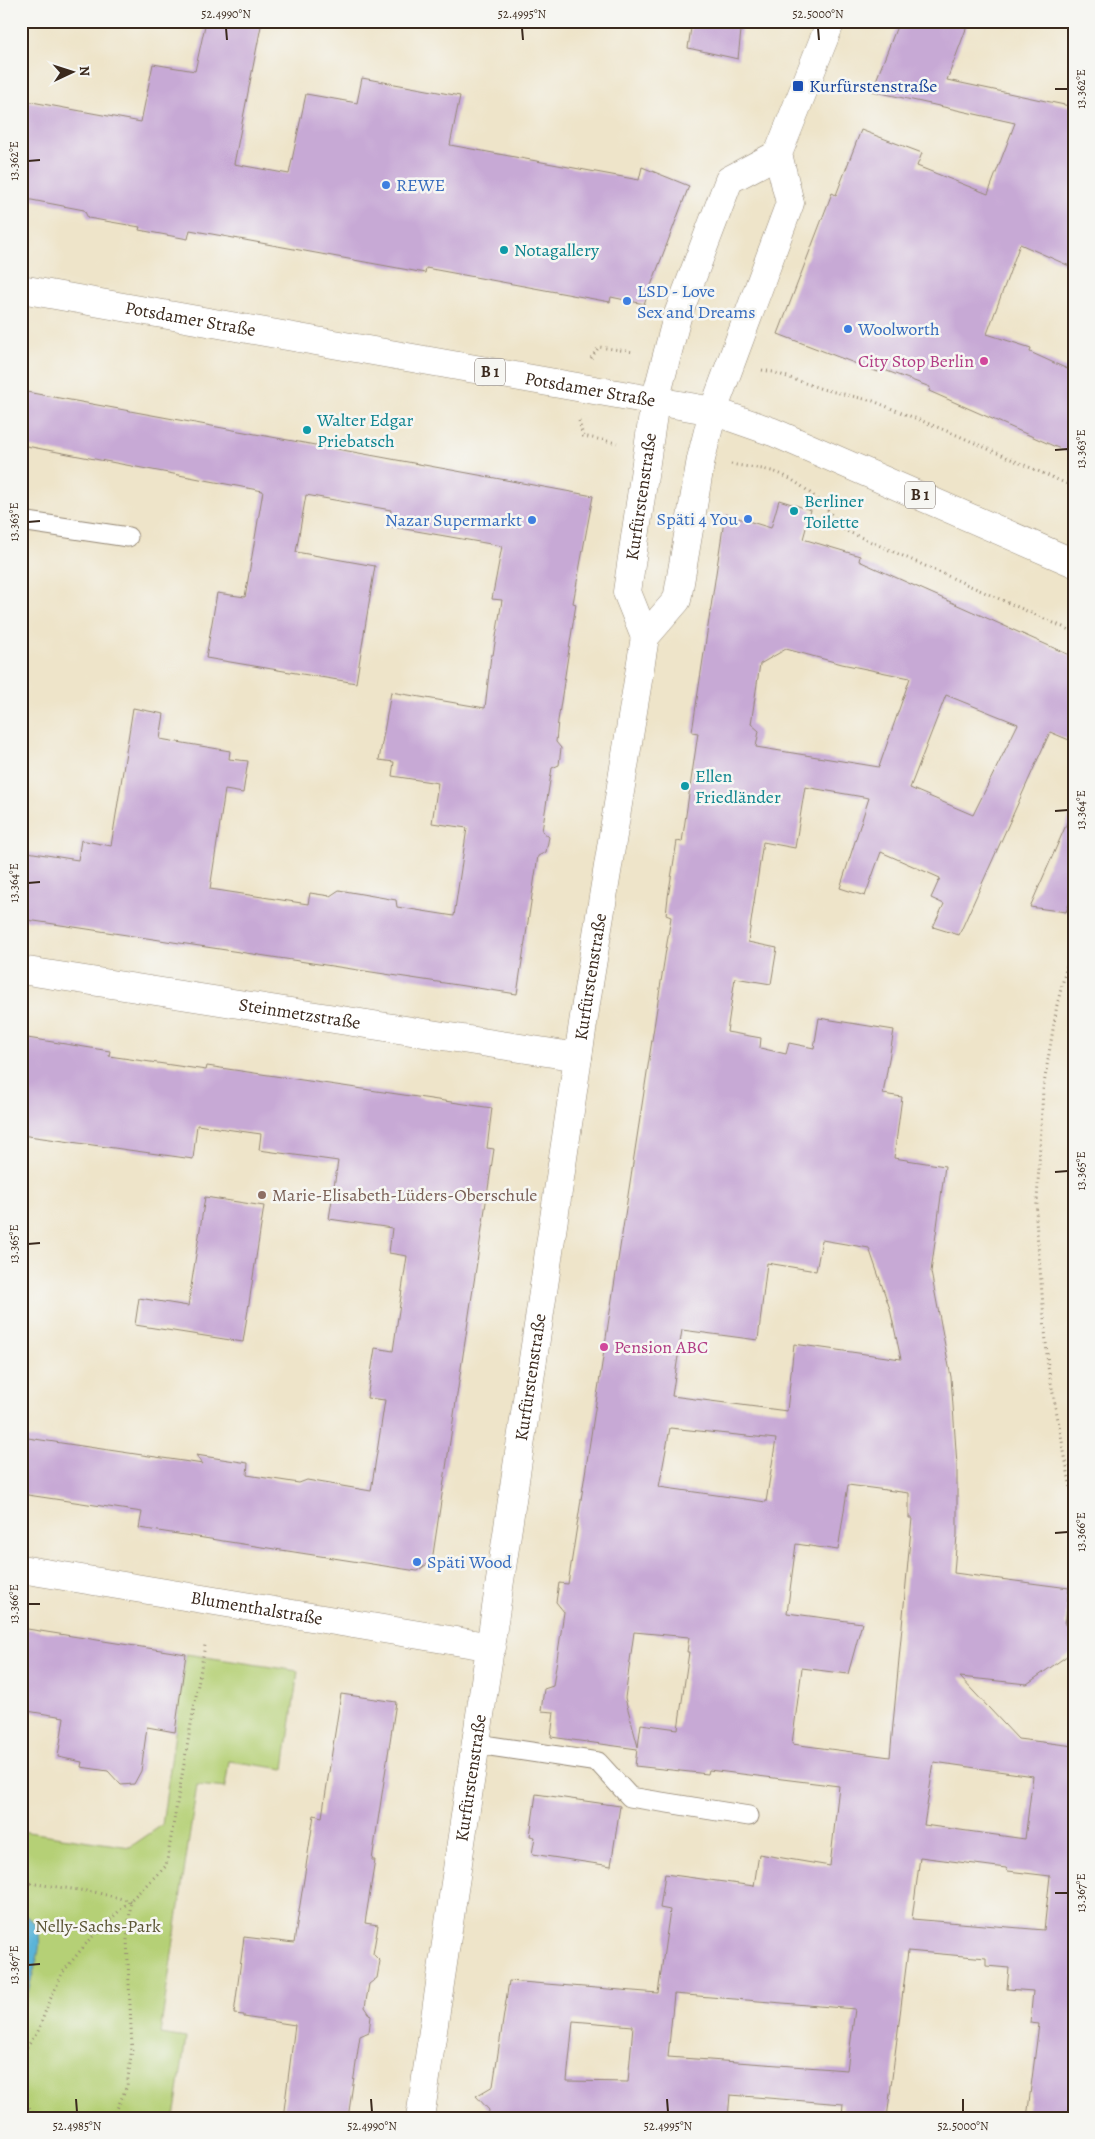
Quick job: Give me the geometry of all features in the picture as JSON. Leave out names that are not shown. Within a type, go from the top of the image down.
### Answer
[{"type":"street","points":[[645,637],[677,600],[701,460],[713,411],[790,202],[778,154],[831,21]]},
{"type":"street","name":"Kurfürstenstraße","points":[[420,2118],[492,1647],[578,1057],[645,637],[627,592],[655,401],[676,317],[729,180],[778,154]]},
{"type":"street","name":"Potsdamer Straße","points":[[21,289],[713,411],[773,432],[1074,562]]},
{"type":"street","name":"Steinmetzstraße","points":[[21,970],[578,1057]]},
{"type":"street","name":"Blumenthalstraße","points":[[21,1569],[492,1647]]},
{"type":"lane","points":[[21,521],[128,537]]},
{"type":"lane","points":[[477,1744],[598,1762],[630,1796],[749,1816]]},
{"type":"path","points":[[801,382],[873,401],[959,436],[1074,487]]},
{"type":"path","points":[[778,473],[800,486],[832,514],[842,529],[1074,632]]},
{"type":"path","points":[[1074,937],[1057,1005],[1043,1090],[1036,1220],[1048,1367],[1074,1504]]},
{"type":"path","points":[[21,2056],[27,2050],[38,2031],[63,1972],[90,1940],[166,1866],[205,1645]]},
{"type":"path","points":[[21,1882],[94,1892],[130,1901]]},
{"type":"path","points":[[113,2118],[128,2086],[132,2048],[127,1940],[130,1901]]},
{"type":"path","points":[[21,2096],[26,2101],[34,2118]]},
{"type":"green space","name":"Nelly-Sachs-Park","points":[[186,1654],[298,1671],[284,1769],[229,1761],[225,1788],[197,1785],[160,2034],[186,2038],[174,2118],[21,2118],[21,1831],[130,1847],[162,1825]]},
{"type":"water","points":[[21,1912],[30,1918],[36,1926],[40,1943],[25,2004],[21,2011]]},
{"type":"building","points":[[206,21],[262,21],[234,164],[289,174],[306,94],[357,103],[362,78],[460,96],[450,145],[639,180],[642,167],[689,186],[644,304],[611,297],[610,302],[426,268],[425,273],[190,230],[188,239],[139,230],[140,227],[88,218],[84,210],[21,198],[21,100],[141,122],[153,64],[195,71]]},
{"type":"building","points":[[692,21],[742,21],[738,59],[688,48]]},
{"type":"building","points":[[899,21],[969,21],[947,80],[1074,107],[1074,268],[1020,244],[987,334],[1031,348],[1030,352],[1074,372],[1074,455],[929,391],[930,387],[879,368],[878,372],[778,334],[832,193],[836,195],[861,130],[922,153],[917,166],[988,194],[1015,123],[872,91]]},
{"type":"building","points":[[21,391],[593,496],[573,603],[576,604],[558,721],[556,742],[561,748],[559,765],[552,768],[542,831],[549,837],[546,852],[538,856],[517,994],[21,919],[21,851],[78,860],[81,840],[111,846],[133,708],[164,714],[160,739],[230,751],[229,759],[248,761],[243,793],[225,790],[210,889],[308,904],[310,893],[330,896],[339,890],[396,900],[397,907],[454,916],[467,828],[432,823],[438,783],[392,776],[394,762],[379,760],[391,692],[485,708],[491,655],[493,655],[502,600],[492,599],[502,546],[388,526],[391,510],[306,495],[296,552],[375,566],[356,683],[206,658],[217,593],[245,597],[263,491],[21,445]]},
{"type":"building","points":[[779,500],[811,510],[803,539],[860,556],[859,561],[1074,657],[1074,742],[1050,732],[959,935],[933,927],[944,904],[931,898],[940,878],[881,852],[865,896],[840,888],[869,798],[805,787],[795,848],[763,842],[748,942],[777,948],[771,984],[735,978],[727,1032],[761,1038],[760,1048],[786,1054],[789,1043],[814,1048],[819,1018],[894,1030],[883,1094],[902,1097],[894,1158],[945,1166],[931,1272],[951,1377],[957,1465],[957,1535],[954,1573],[1069,1588],[1065,1625],[1074,1626],[1074,1651],[1027,1684],[960,1677],[1018,1739],[1074,1746],[1074,2118],[1027,2118],[1039,2024],[1030,2023],[1033,1991],[1007,1989],[1009,1968],[986,1966],[986,1958],[908,1951],[887,2118],[842,2118],[843,2104],[730,2095],[728,2118],[488,2118],[489,2110],[476,2096],[493,2086],[509,1981],[658,1993],[670,1910],[660,1908],[665,1874],[754,1886],[759,1854],[830,1866],[839,1786],[709,1770],[708,1774],[635,1766],[637,1749],[551,1737],[554,1712],[541,1711],[544,1689],[553,1686],[564,1612],[556,1602],[559,1583],[568,1584],[671,917],[666,915],[668,897],[677,841],[682,842],[698,733],[692,732],[725,514],[771,528]],"holes":[[[786,649],[842,664],[910,678],[879,767],[756,747],[759,731],[751,724],[760,664]],[[946,695],[1018,724],[973,815],[910,788]],[[822,1240],[869,1248],[890,1309],[901,1359],[794,1344],[787,1411],[672,1396],[682,1330],[758,1340],[767,1263],[816,1271]],[[670,1428],[776,1439],[766,1502],[659,1487]],[[848,1485],[909,1493],[909,1518],[912,1518],[890,1757],[792,1744],[802,1668],[848,1674],[862,1623],[787,1613],[796,1544],[838,1550]],[[634,1632],[689,1637],[687,1652],[689,1652],[678,1729],[641,1724],[638,1747],[625,1698]],[[934,1762],[1033,1776],[1025,1839],[924,1825]],[[920,1857],[1006,1868],[1008,1871],[1050,1876],[1044,1930],[912,1919]],[[674,1994],[855,2009],[847,2070],[668,2057]],[[573,2021],[633,2026],[628,2082],[567,2081]]]},
{"type":"building","points":[[1074,807],[1074,892],[1066,912],[1030,907]]},
{"type":"building","points":[[21,1037],[110,1051],[109,1056],[206,1070],[207,1066],[492,1108],[487,1148],[494,1149],[432,1561],[417,1571],[139,1528],[142,1512],[21,1494],[21,1437],[203,1464],[196,1455],[248,1463],[247,1475],[299,1483],[307,1480],[371,1491],[385,1400],[367,1398],[375,1348],[393,1351],[407,1256],[389,1253],[392,1228],[329,1219],[338,1161],[259,1150],[261,1134],[197,1125],[193,1159],[21,1135]]},
{"type":"building","points":[[205,1197],[264,1206],[243,1342],[135,1325],[139,1298],[188,1306]]},
{"type":"building","points":[[21,1628],[186,1654],[175,1732],[147,1727],[141,1771],[134,1784],[121,1785],[108,1771],[81,1767],[82,1762],[58,1757],[64,1717],[21,1710]]},
{"type":"building","points":[[341,1694],[396,1702],[372,1860],[375,1860],[365,1923],[378,1925],[373,1954],[380,1961],[377,1978],[369,1984],[365,2007],[371,2016],[369,2032],[360,2036],[348,2118],[283,2118],[295,2025],[234,2014],[244,1937],[294,1943],[314,1815],[322,1817]]},
{"type":"building","points":[[536,1794],[620,1806],[611,1866],[532,1854],[535,1837],[530,1836]]},
{"type":"place","name":"Kurfürstenstraße","points":[[798,86]]},
{"type":"place","name":"REWE","points":[[386,185]]},
{"type":"place","name":"Notagallery","points":[[504,250]]},
{"type":"place","name":"LSD - Love Sex and Dreams","points":[[627,301]]},
{"type":"place","name":"Woolworth","points":[[848,329]]},
{"type":"place","name":"City Stop Berlin","points":[[984,361]]},
{"type":"place","name":"Walter Edgar Priebatsch","points":[[307,430]]},
{"type":"place","name":"Berliner Toilette","points":[[794,511]]},
{"type":"place","name":"Späti 4 You","points":[[748,519]]},
{"type":"place","name":"Nazar Supermarkt","points":[[532,520]]},
{"type":"place","name":"Ellen Friedländer","points":[[685,786]]},
{"type":"place","name":"Marie-Elisabeth-Lüders-Oberschule","points":[[262,1195]]},
{"type":"place","name":"Pension ABC","points":[[604,1347]]},
{"type":"place","name":"Späti Wood","points":[[417,1562]]}]
